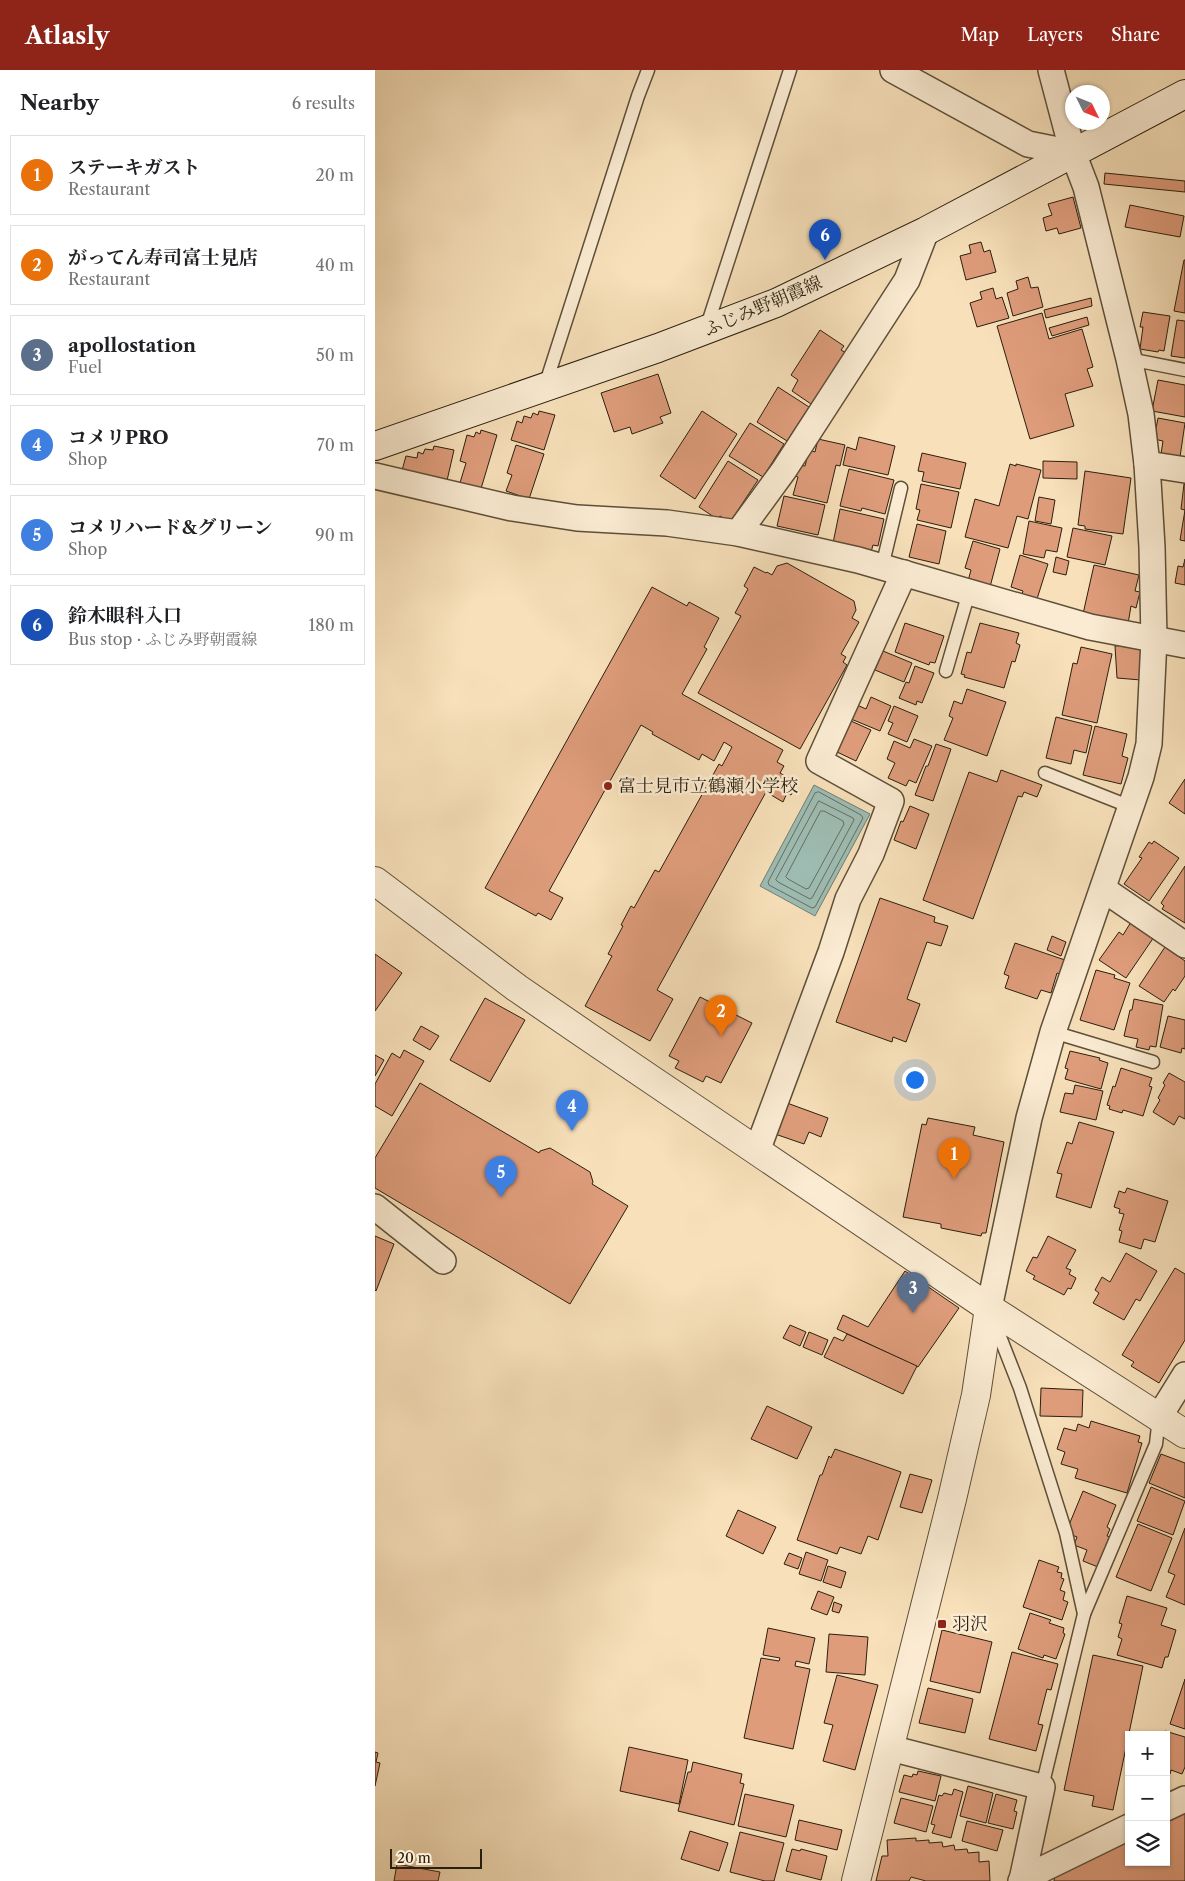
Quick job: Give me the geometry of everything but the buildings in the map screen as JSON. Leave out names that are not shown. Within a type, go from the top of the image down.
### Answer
[{"type":"street","points":[[893,70],[1028,144],[1073,153]]},
{"type":"street","points":[[856,1881],[952,1499],[976,1395],[989,1308],[1029,1118],[1053,1032],[1141,777],[1149,744],[1154,639],[1153,547],[1141,414],[1086,187],[1073,153],[1051,70]]},
{"type":"street","name":"ふじみ野朝霞線","points":[[375,446],[705,330],[776,303],[926,231],[1185,94]]},
{"type":"street","points":[[739,533],[784,470],[907,280],[926,231]]},
{"type":"street","points":[[1147,464],[1185,470]]},
{"type":"street","points":[[375,476],[512,508],[577,518],[667,523],[739,533],[893,570],[1090,627],[1185,645]]},
{"type":"street","points":[[757,1151],[831,952],[848,900],[871,854],[891,801],[819,761],[893,570]]},
{"type":"street","points":[[375,881],[517,988],[989,1308],[1185,1434]]},
{"type":"street","points":[[1103,889],[1185,945]]},
{"type":"street","points":[[375,1207],[443,1262]]},
{"type":"street","points":[[1159,1417],[1185,1375]]},
{"type":"street","points":[[889,1748],[1042,1787],[1033,1878]]},
{"type":"street","points":[[1170,1806],[1185,1799]]},
{"type":"street","points":[[1033,1878],[1125,1829]]},
{"type":"lane","points":[[545,386],[648,70]]},
{"type":"lane","points":[[705,330],[790,70]]},
{"type":"lane","points":[[1129,360],[1185,370]]},
{"type":"lane","points":[[893,570],[901,488]]},
{"type":"lane","points":[[946,671],[969,592]]},
{"type":"lane","points":[[1045,773],[1131,807]]},
{"type":"lane","points":[[1053,1032],[1153,1062]]},
{"type":"lane","points":[[989,1308],[1020,1388],[1066,1533],[1084,1614]]},
{"type":"lane","points":[[1042,1787],[1084,1614],[1156,1444],[1159,1417]]},
{"type":"water","points":[[814,785],[870,814],[815,916],[760,886]]},
{"type":"place","name":"鈴木眼科入口","points":[[825,260]]},
{"type":"place","name":"富士見市立鶴瀬小学校","points":[[608,786]]},
{"type":"place","name":"がってん寿司富士見店","points":[[721,1036]]},
{"type":"place","name":"コメリPRO","points":[[572,1131]]},
{"type":"place","name":"ステーキガスト","points":[[954,1179]]},
{"type":"place","name":"コメリハード&グリーン","points":[[501,1197]]},
{"type":"place","name":"apollostation","points":[[913,1313]]},
{"type":"place","name":"羽沢","points":[[942,1624]]}]
